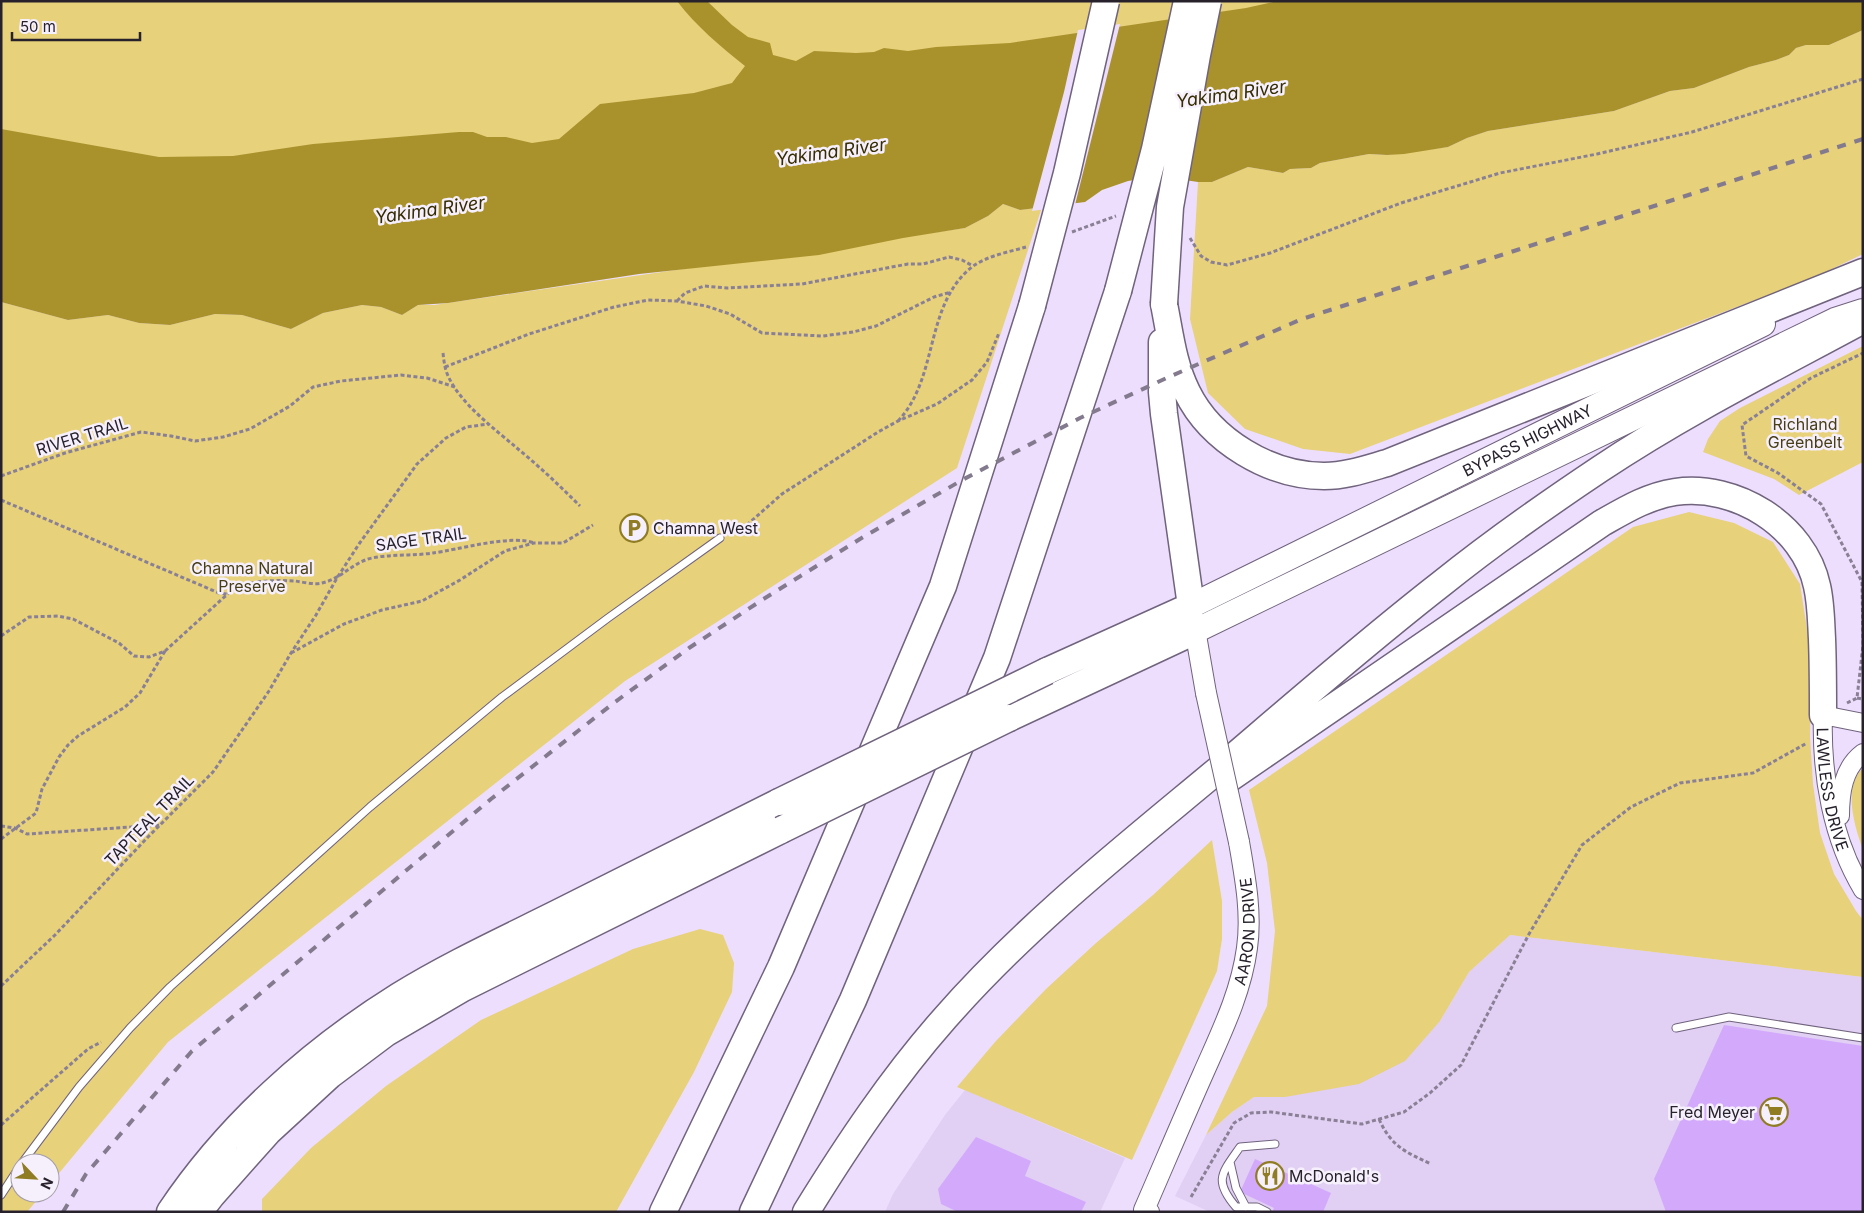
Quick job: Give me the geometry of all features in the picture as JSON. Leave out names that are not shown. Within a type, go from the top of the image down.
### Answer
[{"type":"highway","points":[[663,1212],[782,967],[943,586],[1032,306],[1067,172],[1106,1]]},
{"type":"highway","points":[[753,1212],[854,1000],[997,658],[1118,291],[1155,149],[1187,1]]},
{"type":"highway","points":[[1193,619],[1164,414],[1161,359],[1170,207],[1208,1]]},
{"type":"highway","points":[[1164,304],[1174,358],[1187,393],[1216,431],[1230,444],[1252,458],[1297,472],[1323,476],[1352,473],[1387,463],[1863,273]]},
{"type":"highway","name":"BYPASS HIGHWAY","points":[[1193,619],[1863,273]]},
{"type":"highway","name":"BYPASS HIGHWAY","points":[[1193,619],[1835,320],[1863,310]]},
{"type":"highway","points":[[806,1212],[843,1151],[874,1107],[905,1065],[945,1018],[1033,928],[1122,850],[1434,589],[1543,508],[1600,469],[1684,416],[1863,320]]},
{"type":"highway","points":[[1122,850],[1262,757],[1602,523],[1645,500],[1675,492],[1704,491],[1748,503],[1764,513],[1785,531],[1801,550],[1811,567],[1817,585],[1839,724]]},
{"type":"highway","points":[[170,1212],[208,1161],[245,1120],[312,1058],[358,1023],[401,995],[458,963],[1047,671],[1193,619]]},
{"type":"highway","points":[[199,1212],[268,1132],[330,1075],[386,1033],[463,988],[1058,694],[1193,619]]},
{"type":"highway","points":[[656,1212],[684,1168]]},
{"type":"main road","name":"AARON DRIVE","points":[[1145,1211],[1227,1018],[1242,973],[1248,947],[1246,883],[1239,842],[1206,693],[1193,619]]},
{"type":"street","name":"LAWLESS DRIVE","points":[[1839,724],[1831,810],[1840,839],[1856,879],[1863,890]]},
{"type":"street","points":[[1840,839],[1840,796],[1843,782],[1848,771],[1863,753]]},
{"type":"lane","points":[[29,1153],[79,1087],[130,1028],[212,948],[418,765],[558,655],[720,538]]},
{"type":"lane","points":[[1676,1028],[1730,1017],[1863,1038]]},
{"type":"lane","points":[[1267,1212],[1257,1207],[1236,1207],[1224,1194],[1222,1173],[1240,1147],[1276,1144]]},
{"type":"lane","points":[[1230,1162],[1236,1188],[1246,1207]]},
{"type":"lane","points":[[1,1195],[10,1181]]},
{"type":"path","points":[[1188,230],[1195,249],[1201,256],[1211,262],[1227,265],[1270,253],[1401,203],[1500,173],[1597,154],[1692,132],[1863,79]]},
{"type":"path","points":[[1067,233],[1120,214]]},
{"type":"path","points":[[898,421],[907,411],[920,385],[943,307],[962,276],[982,261],[1030,246]]},
{"type":"path","points":[[677,301],[685,293],[704,286],[727,288],[802,284],[908,264],[923,264],[949,257],[962,260],[973,266]]},
{"type":"path","points":[[445,367],[529,334],[614,307],[648,300],[677,301],[706,306],[730,314],[762,333],[822,336],[852,332],[876,326],[934,297],[951,292]]},
{"type":"path","points":[[720,538],[740,531],[782,494],[898,421],[937,404],[972,380],[987,362],[1002,325]]},
{"type":"path","points":[[443,353],[445,367],[462,397],[489,424],[580,506]]},
{"type":"path","points":[[1857,698],[1863,645],[1862,582],[1821,504],[1778,473],[1746,456],[1742,425],[1811,378],[1863,353]]},
{"type":"path","name":"RIVER TRAIL","points":[[1,476],[65,453],[141,432],[195,441],[223,438],[250,429],[290,406],[313,387],[401,375],[427,378],[455,387]]},
{"type":"path","name":"TAPTEAL TRAIL","points":[[1,986],[55,935],[213,772],[270,691],[291,653],[359,544],[417,464],[446,438],[466,428],[489,424]]},
{"type":"path","points":[[1,500],[210,589],[227,594]]},
{"type":"path","points":[[291,653],[344,624],[382,610],[422,601],[460,580],[505,551],[534,543],[563,543],[593,525]]},
{"type":"path","name":"SAGE TRAIL","points":[[1,636],[29,617],[58,616],[72,618],[119,643],[134,656],[149,657],[165,651],[227,594],[243,584],[294,581],[320,584],[337,578],[353,566],[372,558],[434,553],[496,542],[527,540],[534,543]]},
{"type":"path","points":[[1,839],[15,828],[27,822],[36,813],[42,789],[59,756],[68,745],[78,736],[125,708],[140,693],[165,651]]},
{"type":"path","points":[[1431,1164],[1402,1150],[1391,1141],[1379,1119],[1404,1112],[1430,1093],[1461,1065],[1529,934],[1582,845],[1631,808],[1680,783],[1753,773],[1839,724],[1848,702],[1857,698],[1863,699]]},
{"type":"path","points":[[1,826],[15,828],[27,834],[162,824]]},
{"type":"path","points":[[1,1125],[88,1049],[130,1028]]},
{"type":"shaded area","points":[[1510,935],[1863,977],[1863,1212],[1210,1212],[1175,1196],[1206,1135],[1232,1112],[1254,1097],[1285,1097],[1440,1021],[1469,972]]},
{"type":"shaded area","points":[[965,1090],[1125,1158],[1100,1212],[885,1212],[893,1194],[945,1115]]},
{"type":"green space","points":[[1,1],[1425,1],[591,142],[1,173]]},
{"type":"green space","points":[[1863,30],[1863,254],[1813,278],[1350,454],[1303,449],[1245,429],[1208,393],[1190,319],[1198,182],[1212,182],[1248,167],[1283,173],[1290,169],[1311,168],[1320,163],[1369,154],[1387,155],[1448,147],[1488,131],[1614,111],[1670,91],[1694,88],[1749,67],[1776,60],[1789,55],[1796,48],[1806,45],[1829,45]]},
{"type":"green space","name":"Chamna Natural Preserve","points":[[1003,204],[1020,210],[1042,207],[957,468],[625,681],[168,1042],[60,1172],[60,1153],[10,1153],[10,1203],[35,1203],[27,1212],[1,1212],[1,302],[68,320],[108,315],[139,323],[170,325],[215,314],[242,315],[291,329],[323,313],[362,305],[381,307],[402,315],[418,305],[434,305],[965,228],[988,216]]},
{"type":"green space","name":"Richland Greenbelt","points":[[1863,346],[1863,462],[1799,495],[1774,479],[1703,452],[1708,439],[1720,421],[1740,408]]},
{"type":"green space","points":[[1689,512],[1734,523],[1773,542],[1800,584],[1811,655],[1810,737],[1813,784],[1820,833],[1834,874],[1863,920],[1863,977],[1510,935],[1469,972],[1440,1021],[1405,1061],[1359,1084],[1285,1097],[1254,1097],[1232,1112],[1206,1135],[1267,1006],[1275,931],[1267,863],[1249,790],[1633,527]]},
{"type":"green space","points":[[1863,768],[1863,850],[1854,819],[1852,797],[1853,786]]},
{"type":"green space","points":[[1212,840],[1222,901],[1222,939],[1217,971],[1132,1160],[957,1087],[995,1042],[1046,989],[1096,943],[1153,895]]},
{"type":"green space","points":[[700,929],[723,935],[734,963],[732,992],[694,1072],[616,1212],[262,1212],[262,1199],[311,1148],[386,1086],[481,1020],[633,949]]},
{"type":"water","name":"Yakima River","points":[[677,1],[707,1],[732,25],[748,37],[770,43],[773,55],[796,61],[814,51],[856,53],[874,52],[884,48],[908,51],[936,47],[1010,43],[1246,8],[1278,1],[1863,1],[1863,30],[1829,45],[1806,45],[1796,48],[1789,55],[1776,60],[1749,67],[1694,88],[1670,91],[1614,111],[1488,131],[1448,147],[1404,154],[1369,154],[1320,163],[1311,168],[1290,169],[1283,173],[1248,167],[1212,182],[1198,182],[1158,176],[1128,181],[1102,190],[1085,202],[1020,210],[1003,204],[988,216],[965,228],[819,255],[639,274],[448,303],[418,305],[402,315],[381,307],[362,305],[323,313],[291,329],[242,315],[215,314],[170,325],[139,323],[108,315],[68,320],[1,302],[1,129],[159,157],[233,156],[313,144],[459,132],[473,132],[487,137],[506,137],[532,143],[559,139],[600,104],[694,93],[732,83],[745,66],[700,27]]},
{"type":"pier","points":[[1120,24],[1075,205],[1032,211],[1064,92],[1078,30]]},
{"type":"building","name":"Fred Meyer","points":[[1724,1025],[1863,1046],[1863,1212],[1666,1212],[1654,1179]]},
{"type":"building","points":[[976,1137],[1031,1161],[1025,1176],[1086,1202],[1081,1212],[958,1212],[941,1204],[938,1189]]},
{"type":"building","name":"McDonald's","points":[[1255,1159],[1331,1193],[1323,1212],[1272,1212],[1274,1208],[1240,1192]]},
{"type":"railway","points":[[63,1212],[86,1174],[192,1051],[491,799],[615,702],[689,648],[860,539],[964,479],[1080,418],[1302,319],[1863,139]]},
{"type":"place","name":"Chamna West","points":[[634,528]]},
{"type":"place","name":"Fred Meyer","points":[[1774,1112]]},
{"type":"place","name":"McDonald's","points":[[1270,1176]]}]
